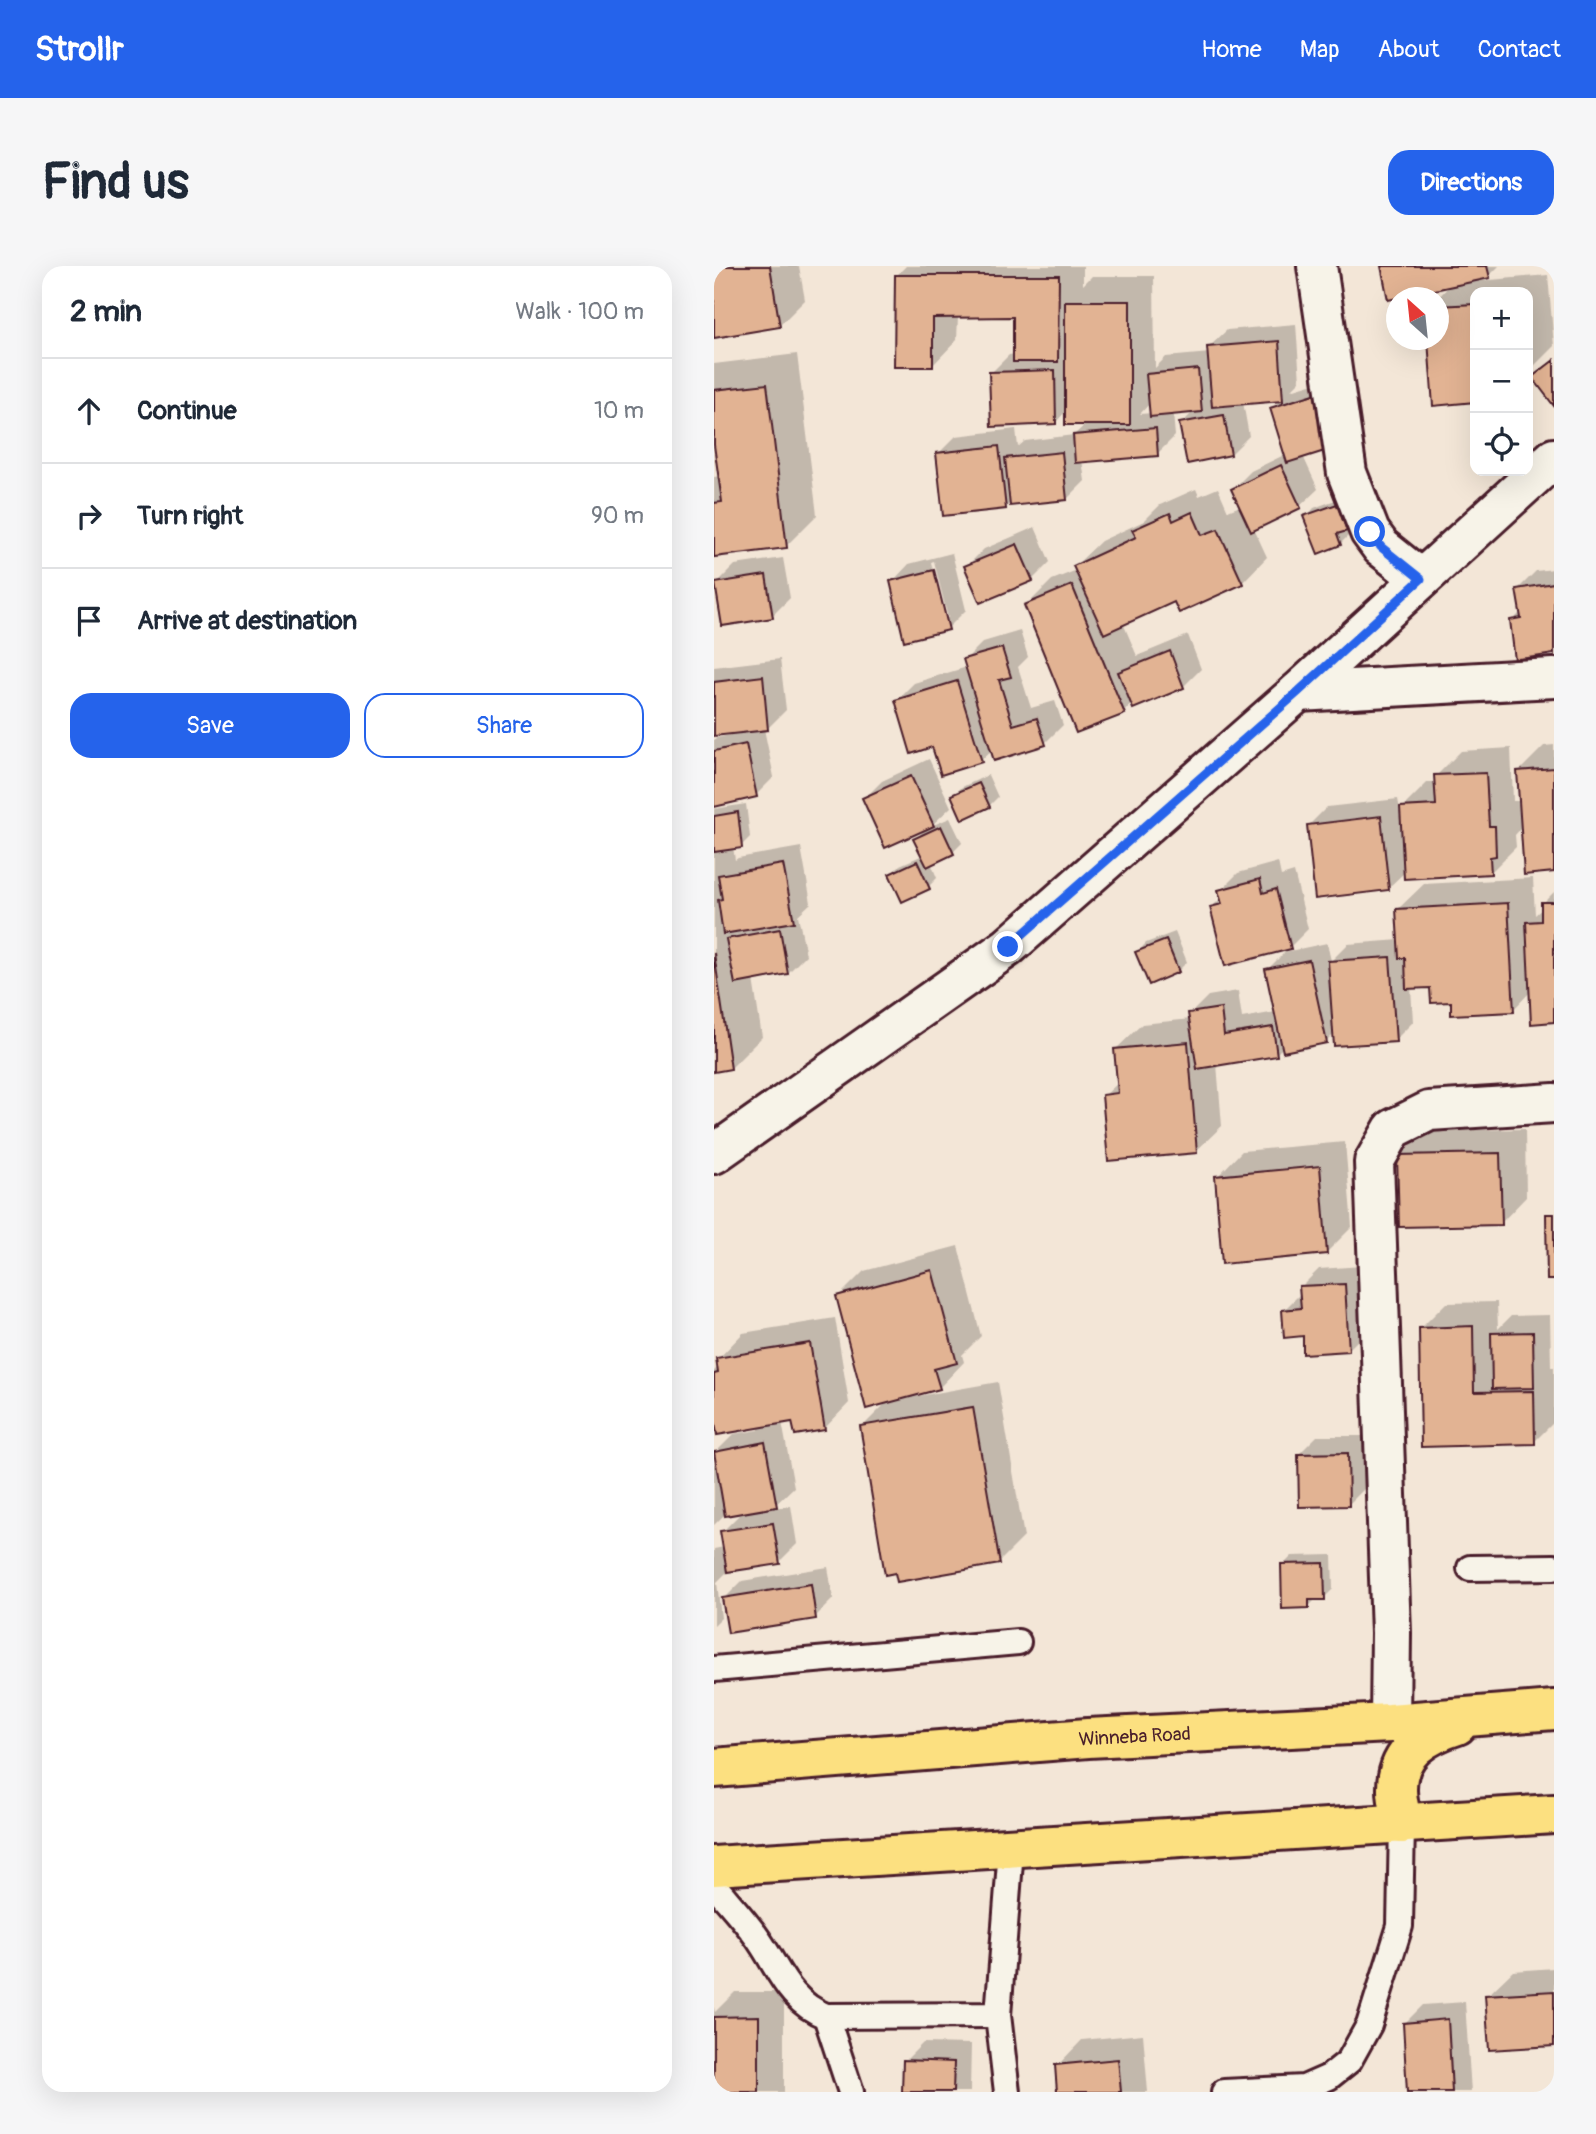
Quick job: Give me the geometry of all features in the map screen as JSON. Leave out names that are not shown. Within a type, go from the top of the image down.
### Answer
[{"type":"highway","name":"Winneba Road","points":[[714,1768],[1088,1738],[1390,1723],[1554,1710]]},
{"type":"highway","points":[[1402,1824],[1397,1788],[1402,1762],[1419,1742],[1441,1730],[1493,1714]]},
{"type":"highway","points":[[714,1866],[1554,1814]]},
{"type":"street","points":[[1317,266],[1347,473],[1370,532],[1381,547],[1421,579]]},
{"type":"street","points":[[714,1154],[1008,947],[1298,692],[1554,458]]},
{"type":"street","points":[[1298,692],[1554,678]]},
{"type":"street","points":[[1390,1723],[1391,1633],[1374,1162],[1393,1129],[1429,1111],[1554,1103]]},
{"type":"lane","points":[[1470,1568],[1554,1567]]},
{"type":"lane","points":[[714,1669],[1018,1642]]},
{"type":"lane","points":[[1224,2092],[1304,2088],[1329,2077],[1349,2061],[1369,2025],[1400,1926],[1402,1824]]},
{"type":"lane","points":[[1007,2092],[998,2015],[1011,1849]]},
{"type":"lane","points":[[714,1885],[757,1937],[803,2005],[826,2016],[998,2015]]},
{"type":"lane","points":[[826,2016],[850,2092]]},
{"type":"building","points":[[714,266],[770,266],[780,327],[714,338]]},
{"type":"building","points":[[1381,266],[1487,266],[1490,278],[1448,287],[1386,287],[1386,290]]},
{"type":"building","points":[[895,275],[1059,275],[1058,362],[1013,362],[1013,317],[933,318],[933,367],[894,367]]},
{"type":"building","points":[[1065,301],[1130,301],[1130,425],[1065,425]]},
{"type":"building","points":[[1470,304],[1470,402],[1433,406],[1429,350],[1449,350],[1449,305]]},
{"type":"building","points":[[1279,341],[1283,401],[1212,407],[1207,347]]},
{"type":"building","points":[[1554,360],[1554,406],[1533,378]]},
{"type":"building","points":[[1198,369],[1202,412],[1150,417],[1146,374]]},
{"type":"building","points":[[1055,370],[1056,424],[991,427],[989,372]]},
{"type":"building","points":[[767,384],[787,548],[714,557],[714,503],[722,502],[714,445],[714,390]]},
{"type":"building","points":[[1317,393],[1334,448],[1287,463],[1270,408]]},
{"type":"building","points":[[1224,415],[1231,455],[1187,464],[1179,423]]},
{"type":"building","points":[[1156,428],[1158,456],[1075,463],[1073,435]]},
{"type":"building","points":[[999,446],[1006,509],[943,516],[936,453]]},
{"type":"building","points":[[1062,452],[1067,500],[1010,506],[1005,458]]},
{"type":"building","points":[[1281,465],[1301,508],[1251,532],[1231,489]]},
{"type":"building","points":[[1337,504],[1347,531],[1337,534],[1341,545],[1318,554],[1303,516]]},
{"type":"building","points":[[1192,512],[1202,535],[1218,529],[1243,584],[1179,613],[1174,602],[1104,634],[1073,566],[1136,537],[1132,530],[1170,513],[1173,521]]},
{"type":"building","points":[[1017,544],[1033,581],[980,603],[964,566]]},
{"type":"building","points":[[934,570],[949,630],[904,641],[890,581]]},
{"type":"building","points":[[766,575],[773,618],[722,626],[715,583]]},
{"type":"building","points":[[1554,583],[1554,654],[1515,660],[1510,620],[1521,618],[1516,589]]},
{"type":"building","points":[[1072,585],[1125,714],[1076,733],[1024,605]]},
{"type":"building","points":[[1002,648],[1011,677],[999,680],[1013,725],[1037,718],[1046,745],[994,761],[963,659]]},
{"type":"building","points":[[1170,651],[1184,688],[1133,709],[1118,672]]},
{"type":"building","points":[[763,676],[768,730],[714,736],[714,682]]},
{"type":"building","points":[[957,681],[982,762],[941,775],[932,747],[911,754],[895,700]]},
{"type":"building","points":[[746,744],[757,797],[714,807],[714,751]]},
{"type":"building","points":[[1554,768],[1554,872],[1524,875],[1517,771]]},
{"type":"building","points":[[1486,773],[1489,826],[1495,826],[1496,856],[1490,857],[1491,874],[1404,879],[1400,807],[1436,805],[1434,775]]},
{"type":"building","points":[[911,776],[934,826],[885,848],[862,798]]},
{"type":"building","points":[[979,783],[990,807],[962,820],[951,795]]},
{"type":"building","points":[[738,812],[742,848],[714,852],[714,816]]},
{"type":"building","points":[[1381,816],[1389,890],[1315,899],[1307,825]]},
{"type":"building","points":[[941,826],[954,854],[927,867],[913,839]]},
{"type":"building","points":[[917,861],[930,889],[902,902],[889,874]]},
{"type":"building","points":[[783,864],[794,922],[723,934],[718,900],[722,899],[718,875]]},
{"type":"building","points":[[1260,879],[1263,893],[1276,889],[1291,949],[1225,966],[1210,907],[1222,904],[1218,890]]},
{"type":"building","points":[[1541,902],[1554,902],[1554,1022],[1531,1024],[1526,922],[1541,921]]},
{"type":"building","points":[[1508,903],[1514,1012],[1451,1015],[1451,1002],[1431,1003],[1430,988],[1406,989],[1405,958],[1399,958],[1396,909]]},
{"type":"building","points":[[780,929],[788,974],[735,984],[726,939]]},
{"type":"building","points":[[1166,940],[1179,972],[1149,985],[1135,952]]},
{"type":"building","points":[[714,953],[731,1069],[714,1072]]},
{"type":"building","points":[[1390,957],[1396,1042],[1334,1046],[1328,961]]},
{"type":"building","points":[[1309,960],[1327,1043],[1283,1052],[1265,969]]},
{"type":"building","points":[[1221,1008],[1224,1035],[1273,1027],[1277,1056],[1197,1069],[1188,1013]]},
{"type":"building","points":[[1188,1042],[1197,1153],[1108,1161],[1102,1095],[1118,1093],[1114,1049]]},
{"type":"building","points":[[1500,1153],[1502,1225],[1399,1227],[1397,1155]]},
{"type":"building","points":[[1320,1166],[1327,1254],[1222,1264],[1215,1176]]},
{"type":"building","points":[[1546,1214],[1554,1214],[1554,1280],[1547,1280]]},
{"type":"building","points":[[932,1270],[957,1363],[934,1369],[940,1389],[866,1409],[836,1296]]},
{"type":"building","points":[[1345,1284],[1349,1351],[1303,1354],[1303,1336],[1284,1338],[1282,1310],[1301,1308],[1299,1286]]},
{"type":"building","points":[[1473,1326],[1474,1392],[1534,1391],[1535,1444],[1421,1447],[1419,1328]]},
{"type":"building","points":[[1533,1332],[1534,1388],[1492,1389],[1491,1333]]},
{"type":"building","points":[[810,1343],[825,1430],[795,1435],[792,1422],[717,1435],[714,1415],[714,1374],[718,1373],[716,1358]]},
{"type":"building","points":[[973,1407],[1000,1564],[897,1582],[895,1573],[885,1575],[860,1426]]},
{"type":"building","points":[[765,1442],[777,1507],[725,1516],[714,1452]]},
{"type":"building","points":[[1348,1453],[1349,1506],[1299,1507],[1298,1454]]},
{"type":"building","points":[[773,1523],[780,1564],[727,1572],[720,1531]]},
{"type":"building","points":[[1324,1563],[1325,1600],[1309,1600],[1309,1608],[1282,1609],[1281,1564]]},
{"type":"building","points":[[811,1584],[816,1619],[728,1633],[722,1598]]},
{"type":"building","points":[[1554,1991],[1554,2046],[1489,2050],[1485,1995]]},
{"type":"building","points":[[759,2016],[759,2092],[714,2092],[714,2017]]},
{"type":"building","points":[[1448,2019],[1452,2092],[1407,2092],[1403,2023]]},
{"type":"building","points":[[1118,2059],[1121,2092],[1057,2092],[1055,2065]]},
{"type":"building","points":[[903,2060],[954,2062],[953,2092],[902,2092]]},
{"type":"route","points":[[1008,947],[1298,692],[1421,579],[1381,547],[1370,532]]}]
